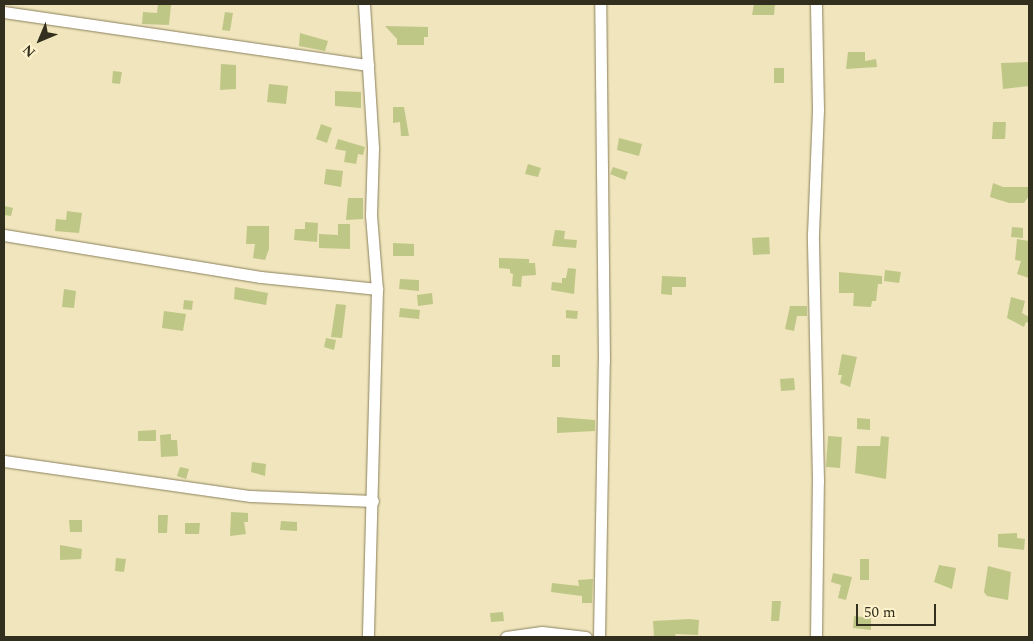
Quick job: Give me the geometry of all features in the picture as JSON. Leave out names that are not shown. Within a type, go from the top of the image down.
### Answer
[{"type":"street","points":[[364,4],[374,148],[372,215],[377,288],[368,637]]},
{"type":"street","points":[[599,637],[604,361],[600,4]]},
{"type":"street","points":[[816,4],[818,110],[813,234],[818,481],[816,637]]},
{"type":"street","points":[[4,12],[368,65]]},
{"type":"street","points":[[4,235],[261,276],[377,288]]},
{"type":"street","points":[[4,461],[251,496],[373,501]]},
{"type":"street","points":[[506,637],[542,632],[586,637]]},
{"type":"building","points":[[158,4],[171,5],[169,25],[142,24],[143,12],[157,13]]},
{"type":"building","points":[[754,4],[775,4],[774,15],[752,15]]},
{"type":"building","points":[[225,12],[233,13],[230,31],[222,30]]},
{"type":"building","points":[[385,26],[428,27],[428,37],[424,37],[424,45],[397,45],[397,39]]},
{"type":"building","points":[[300,33],[328,41],[325,51],[299,46]]},
{"type":"building","points":[[848,52],[865,52],[865,61],[876,59],[877,67],[846,69]]},
{"type":"building","points":[[1029,62],[1029,86],[1003,89],[1001,63]]},
{"type":"building","points":[[221,64],[236,65],[236,89],[220,90]]},
{"type":"building","points":[[774,68],[784,68],[784,83],[774,83]]},
{"type":"building","points":[[113,71],[122,72],[120,84],[112,83]]},
{"type":"building","points":[[269,84],[288,86],[286,104],[267,102]]},
{"type":"building","points":[[335,91],[361,92],[361,108],[335,106]]},
{"type":"building","points":[[393,107],[404,107],[409,136],[401,136],[400,122],[393,123]]},
{"type":"building","points":[[993,122],[1006,122],[1005,139],[992,139]]},
{"type":"building","points":[[321,124],[332,128],[327,143],[316,139]]},
{"type":"building","points":[[619,138],[642,144],[639,156],[617,150]]},
{"type":"building","points":[[338,139],[365,147],[363,155],[358,154],[356,164],[344,162],[346,151],[335,149]]},
{"type":"building","points":[[528,164],[541,168],[538,177],[525,174]]},
{"type":"building","points":[[613,167],[628,172],[625,180],[610,174]]},
{"type":"building","points":[[326,169],[343,171],[341,187],[324,184]]},
{"type":"building","points":[[993,183],[1003,187],[1029,187],[1029,196],[1024,203],[1009,203],[990,197]]},
{"type":"building","points":[[348,198],[363,198],[363,219],[346,220]]},
{"type":"building","points":[[4,206],[13,208],[11,216],[4,215]]},
{"type":"building","points":[[67,211],[82,213],[79,233],[55,231],[56,219],[66,220]]},
{"type":"building","points":[[305,222],[318,223],[317,242],[294,240],[295,229],[305,229]]},
{"type":"building","points":[[338,224],[350,224],[350,249],[319,248],[319,234],[338,235]]},
{"type":"building","points":[[247,226],[269,226],[269,249],[265,260],[253,258],[255,244],[246,244]]},
{"type":"building","points":[[1012,227],[1023,228],[1023,238],[1011,237]]},
{"type":"building","points":[[555,230],[565,231],[564,239],[577,240],[576,248],[552,246]]},
{"type":"building","points":[[769,237],[770,254],[753,255],[752,238]]},
{"type":"building","points":[[1017,239],[1029,241],[1029,278],[1017,274],[1021,261],[1015,260]]},
{"type":"building","points":[[393,243],[414,244],[414,256],[393,256]]},
{"type":"building","points":[[499,258],[529,259],[529,263],[535,263],[536,275],[522,276],[521,287],[512,286],[513,274],[510,273],[510,269],[499,268]]},
{"type":"building","points":[[568,268],[576,269],[574,294],[551,290],[552,282],[562,283],[562,278],[566,278]]},
{"type":"building","points":[[885,270],[901,272],[899,283],[884,281]]},
{"type":"building","points":[[839,272],[882,276],[882,284],[878,284],[876,301],[872,301],[871,307],[853,306],[854,293],[839,293]]},
{"type":"building","points":[[662,276],[686,277],[686,287],[672,287],[672,295],[661,294]]},
{"type":"building","points":[[400,279],[419,280],[419,291],[399,289]]},
{"type":"building","points":[[235,287],[268,293],[266,305],[234,299]]},
{"type":"building","points":[[64,289],[76,291],[74,308],[62,307]]},
{"type":"building","points":[[432,293],[433,304],[418,306],[417,295]]},
{"type":"building","points":[[1011,297],[1025,301],[1022,313],[1029,317],[1029,323],[1026,322],[1024,327],[1007,318]]},
{"type":"building","points":[[184,300],[193,301],[192,310],[183,309]]},
{"type":"building","points":[[336,304],[346,305],[342,338],[331,337]]},
{"type":"building","points":[[790,306],[807,306],[807,316],[797,316],[794,331],[785,329]]},
{"type":"building","points":[[400,308],[420,310],[419,319],[399,317]]},
{"type":"building","points":[[566,310],[578,311],[577,319],[566,318]]},
{"type":"building","points":[[164,311],[186,314],[183,331],[162,328]]},
{"type":"building","points":[[326,338],[336,340],[334,350],[324,347]]},
{"type":"building","points":[[842,354],[857,357],[850,387],[840,383],[842,375],[838,375]]},
{"type":"building","points":[[552,355],[560,355],[560,367],[552,367]]},
{"type":"building","points":[[794,378],[795,390],[781,391],[780,379]]},
{"type":"building","points":[[557,417],[595,420],[595,431],[557,433]]},
{"type":"building","points":[[857,418],[870,419],[870,430],[857,429]]},
{"type":"building","points":[[156,430],[156,441],[138,441],[138,431]]},
{"type":"building","points":[[171,434],[171,440],[177,440],[178,456],[161,457],[160,435]]},
{"type":"building","points":[[828,436],[842,437],[840,468],[826,467]]},
{"type":"building","points":[[881,436],[889,437],[886,479],[855,473],[857,446],[880,446]]},
{"type":"building","points":[[252,462],[266,464],[265,476],[251,472]]},
{"type":"building","points":[[180,467],[189,469],[186,479],[177,476]]},
{"type":"building","points":[[231,512],[248,513],[248,522],[244,522],[246,534],[230,536]]},
{"type":"building","points":[[158,515],[168,515],[167,533],[158,533]]},
{"type":"building","points":[[69,520],[82,520],[82,532],[70,532]]},
{"type":"building","points":[[281,521],[297,522],[297,531],[280,530]]},
{"type":"building","points":[[185,523],[200,523],[199,534],[185,534]]},
{"type":"building","points":[[1017,533],[1017,538],[1025,539],[1024,550],[998,547],[998,534]]},
{"type":"building","points":[[60,545],[82,549],[81,559],[60,560]]},
{"type":"building","points":[[116,558],[126,559],[124,572],[115,571]]},
{"type":"building","points":[[860,559],[869,559],[869,580],[860,580]]},
{"type":"building","points":[[939,565],[956,568],[952,589],[934,582]]},
{"type":"building","points":[[988,566],[1011,572],[1008,600],[987,596],[984,592]]},
{"type":"building","points":[[833,573],[852,577],[846,600],[838,598],[841,585],[831,582]]},
{"type":"building","points":[[593,579],[592,603],[582,603],[582,596],[551,592],[552,583],[579,586],[578,580]]},
{"type":"building","points":[[772,601],[781,601],[779,621],[771,621]]},
{"type":"building","points":[[503,612],[504,621],[491,622],[490,613]]},
{"type":"building","points":[[854,616],[871,618],[871,630],[853,628]]},
{"type":"building","points":[[699,620],[698,635],[675,634],[676,637],[654,637],[653,621]]}]
